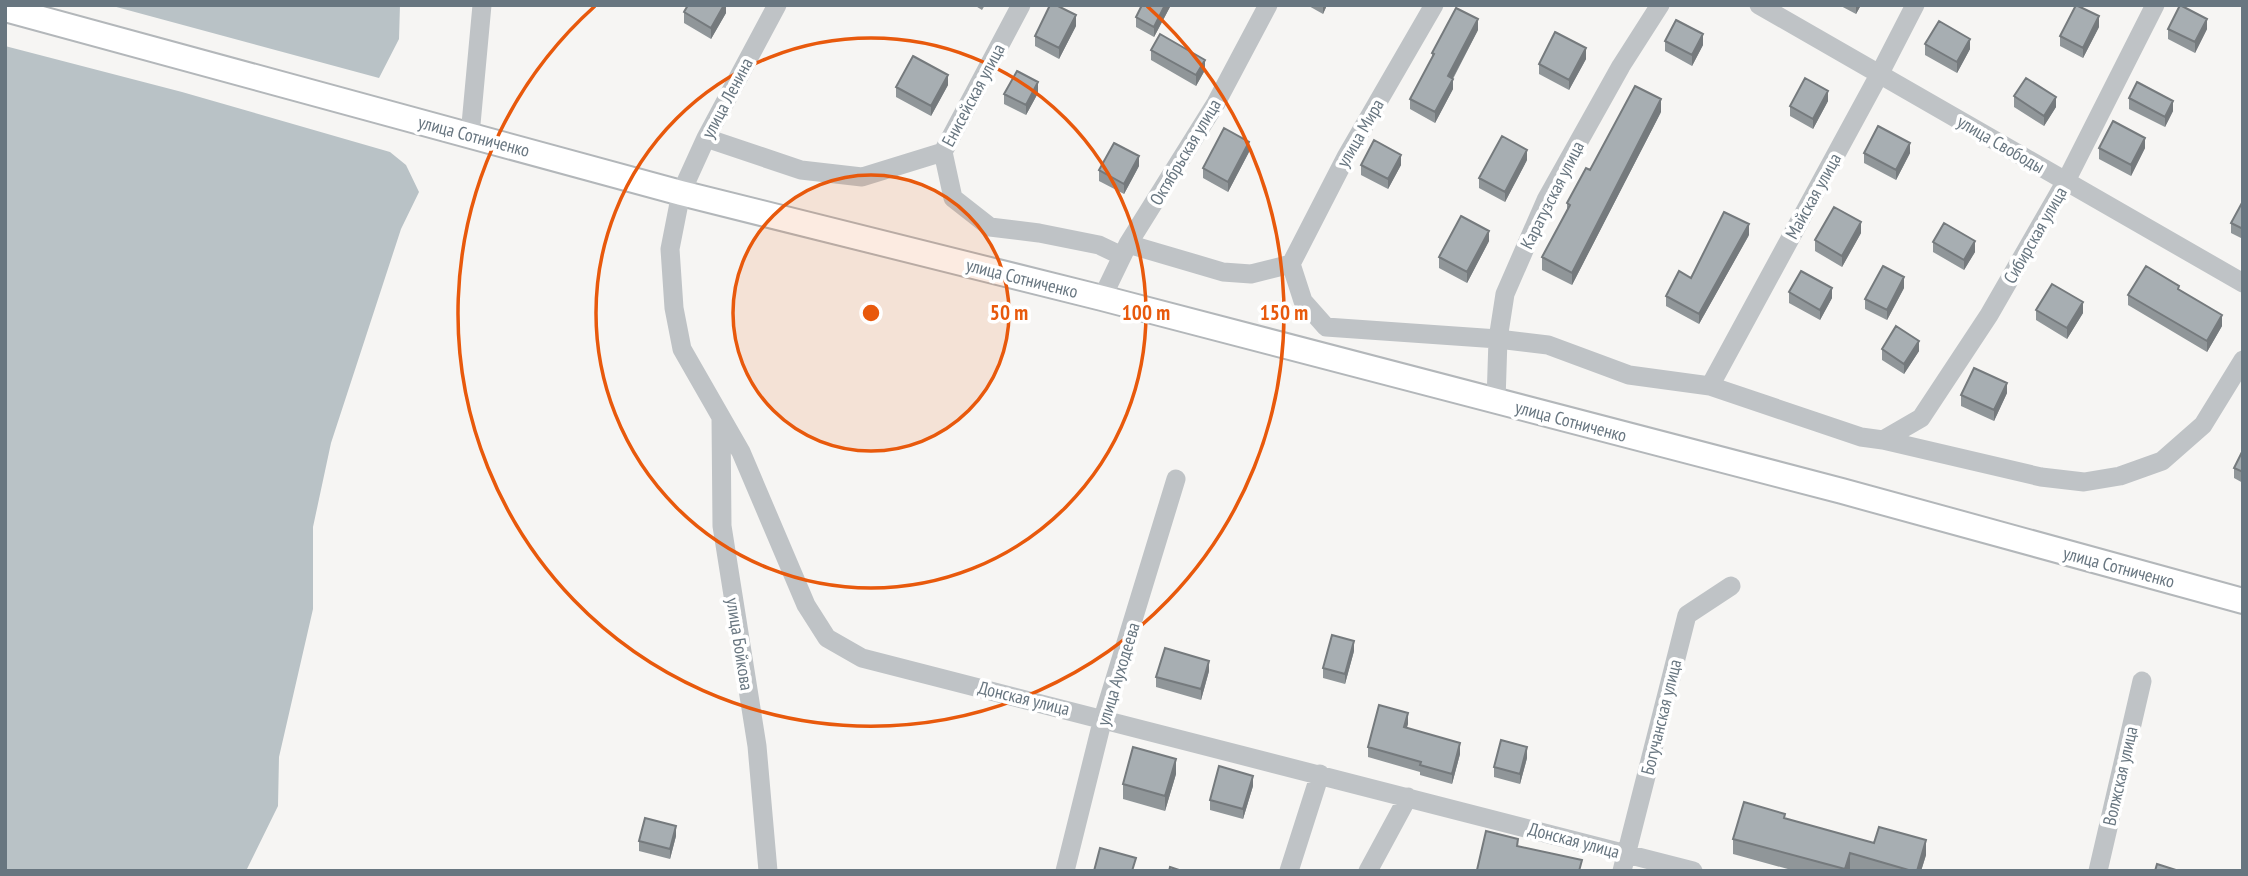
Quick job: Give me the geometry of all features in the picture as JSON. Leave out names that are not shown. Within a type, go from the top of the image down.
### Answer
[{"type":"main road","name":"улица Сотниченко","points":[[5,9],[681,193],[1101,298],[1496,401],[2243,601]]},
{"type":"street","points":[[470,135],[482,15],[493,5]]},
{"type":"street","name":"улица Ленина","points":[[681,193],[706,138],[777,5]]},
{"type":"street","name":"Енисейская улица","points":[[706,138],[801,170],[862,177],[943,152],[1021,5]]},
{"type":"street","name":"Октябрьская улица","points":[[1101,298],[1125,250],[1216,103],[1268,5]]},
{"type":"street","name":"улица Мира","points":[[1291,264],[1346,157],[1434,5]]},
{"type":"street","name":"Каратузская улица","points":[[1496,401],[1498,339],[1506,294],[1546,200],[1621,66],[1660,5]]},
{"type":"street","name":"улица Свободы","points":[[1759,5],[2243,283]]},
{"type":"street","name":"Майская улица","points":[[1710,386],[1915,5]]},
{"type":"street","name":"Сибирская улица","points":[[1884,440],[1921,418],[1990,315],[2066,181],[2155,5]]},
{"type":"street","points":[[943,152],[953,198],[990,227],[1039,233],[1223,272],[1251,274],[1291,264],[1303,301],[1326,327],[1548,345],[1629,375],[1710,386],[1861,438],[1884,440],[2041,477],[2084,482],[2120,476],[2162,461],[2203,425],[2243,360]]},
{"type":"street","name":"Донская улица","points":[[681,193],[670,249],[674,308],[681,349],[741,452],[806,605],[827,638],[862,657],[1408,797],[1624,862],[1693,871]]},
{"type":"street","name":"улица Бойкова","points":[[721,416],[722,526],[757,746],[768,871]]},
{"type":"street","name":"улица Ауходеева","points":[[1065,871],[1103,718],[1176,479]]},
{"type":"street","name":"Богучанская улица","points":[[1624,862],[1687,615],[1731,586]]},
{"type":"street","name":"Волжская улица","points":[[2098,871],[2142,681]]},
{"type":"street","points":[[1289,871],[1320,774]]},
{"type":"street","points":[[1368,871],[1408,797]]},
{"type":"shaded area","points":[[109,5],[400,5],[399,39],[379,78]]},
{"type":"shaded area","points":[[5,46],[182,92],[390,152],[406,165],[419,192],[401,229],[331,443],[313,527],[313,609],[279,757],[278,806],[246,871],[5,871]]},
{"type":"building","points":[[688,5],[724,5],[711,28],[684,12]]},
{"type":"building","points":[[1050,5],[1056,5],[1076,15],[1059,48],[1035,36]]},
{"type":"building","points":[[1142,5],[1165,5],[1154,27],[1136,17]]},
{"type":"building","points":[[2076,5],[2099,16],[2083,48],[2060,36]]},
{"type":"building","points":[[2180,5],[2207,19],[2195,42],[2168,29]]},
{"type":"building","points":[[1456,8],[1478,19],[1448,76],[1453,79],[1435,112],[1410,99]]},
{"type":"building","points":[[1676,20],[1703,34],[1692,55],[1665,41]]},
{"type":"building","points":[[1939,21],[1970,39],[1957,62],[1925,44]]},
{"type":"building","points":[[1555,32],[1586,48],[1569,80],[1539,64]]},
{"type":"building","points":[[1160,34],[1205,60],[1196,75],[1151,50]]},
{"type":"building","points":[[913,56],[948,75],[931,106],[896,87]]},
{"type":"building","points":[[1017,71],[1038,82],[1026,105],[1004,94]]},
{"type":"building","points":[[1805,78],[1828,91],[1813,119],[1790,106]]},
{"type":"building","points":[[2026,78],[2056,97],[2044,116],[2014,96]]},
{"type":"building","points":[[2137,82],[2173,101],[2165,117],[2129,98]]},
{"type":"building","points":[[1635,86],[1661,99],[1572,273],[1542,257],[1586,168],[1590,170]]},
{"type":"building","points":[[2113,121],[2145,138],[2131,165],[2099,148]]},
{"type":"building","points":[[1878,126],[1910,143],[1896,170],[1864,153]]},
{"type":"building","points":[[1224,128],[1249,142],[1228,182],[1203,168]]},
{"type":"building","points":[[1502,136],[1527,150],[1505,192],[1479,178]]},
{"type":"building","points":[[1374,140],[1401,155],[1388,179],[1361,165]]},
{"type":"building","points":[[1114,143],[1139,156],[1124,184],[1099,170]]},
{"type":"building","points":[[2243,201],[2243,229],[2231,223]]},
{"type":"building","points":[[1834,207],[1861,222],[1842,256],[1815,240]]},
{"type":"building","points":[[1724,212],[1749,224],[1699,314],[1666,296],[1679,271],[1691,278]]},
{"type":"building","points":[[1461,216],[1489,231],[1467,272],[1439,257]]},
{"type":"building","points":[[1944,223],[1975,241],[1964,260],[1933,242]]},
{"type":"building","points":[[1883,266],[1904,277],[1887,310],[1865,299]]},
{"type":"building","points":[[2146,266],[2222,315],[2207,341],[2128,295]]},
{"type":"building","points":[[1801,271],[1832,288],[1820,310],[1789,292]]},
{"type":"building","points":[[2052,284],[2083,302],[2067,328],[2036,310]]},
{"type":"building","points":[[1896,326],[1919,341],[1904,364],[1882,349]]},
{"type":"building","points":[[1974,368],[2007,383],[1994,410],[1961,395]]},
{"type":"building","points":[[2243,450],[2243,472],[2234,468]]},
{"type":"building","points":[[1332,635],[1354,641],[1345,674],[1323,668]]},
{"type":"building","points":[[1165,648],[1209,661],[1201,689],[1156,677]]},
{"type":"building","points":[[1379,705],[1408,713],[1404,727],[1460,743],[1452,774],[1368,747]]},
{"type":"building","points":[[1501,740],[1527,747],[1520,774],[1494,767]]},
{"type":"building","points":[[1133,747],[1176,759],[1165,796],[1123,784]]},
{"type":"building","points":[[1219,766],[1253,776],[1243,809],[1210,800]]},
{"type":"building","points":[[1744,802],[1785,814],[1784,818],[1874,843],[1879,827],[1926,840],[1917,871],[1850,853],[1845,869],[1733,839]]},
{"type":"building","points":[[645,818],[676,826],[670,849],[639,841]]},
{"type":"building","points":[[1486,831],[1518,839],[1517,846],[1582,860],[1579,871],[1477,870]]},
{"type":"building","points":[[1100,848],[1136,858],[1132,871],[1094,871]]},
{"type":"building","points":[[2157,864],[2179,871],[2155,871]]}]
